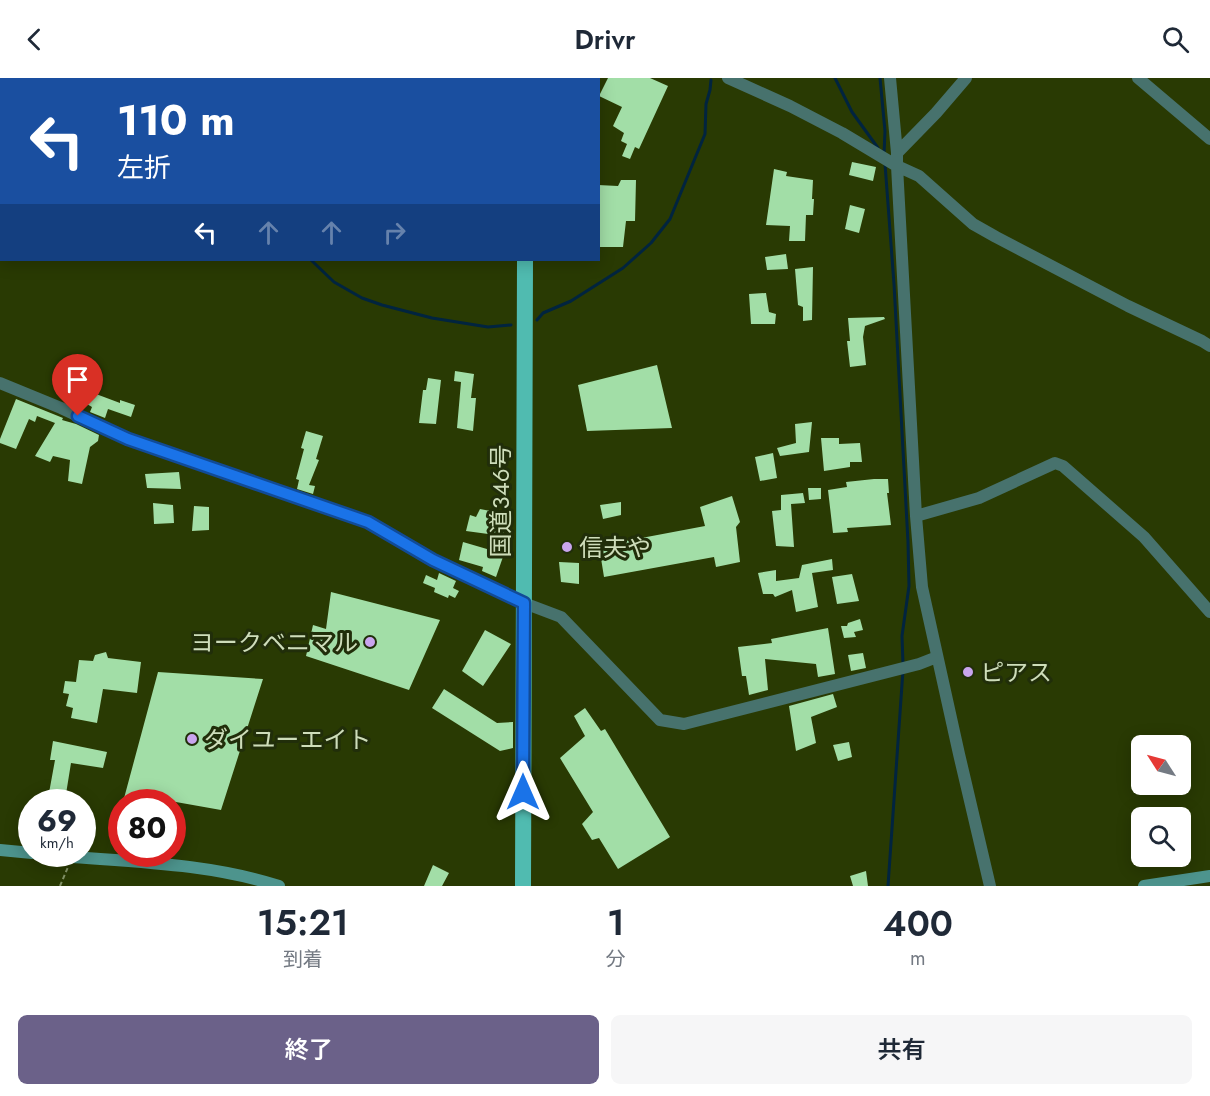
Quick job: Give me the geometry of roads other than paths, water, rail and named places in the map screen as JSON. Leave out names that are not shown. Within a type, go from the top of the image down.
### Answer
[{"type":"highway","name":"国道346号","points":[[523,886],[525,261]]},
{"type":"main road","points":[[0,850],[18,852]]},
{"type":"main road","points":[[96,859],[188,867],[236,875],[279,886]]},
{"type":"main road","points":[[1144,886],[1210,876]]},
{"type":"street","points":[[728,78],[790,106],[897,160],[919,176],[973,224],[1128,306],[1210,346]]},
{"type":"street","points":[[890,78],[897,160],[916,516],[922,587],[990,886]]},
{"type":"street","points":[[897,160],[966,78]]},
{"type":"street","points":[[1138,78],[1210,139]]},
{"type":"street","points":[[0,383],[128,439],[368,522],[433,560],[524,603],[561,617],[660,720],[684,724],[919,664],[937,657]]},
{"type":"street","points":[[916,516],[979,498],[1054,463],[1063,466],[1144,537],[1210,612]]},
{"type":"waterway","points":[[835,78],[852,112],[878,148]]},
{"type":"waterway","points":[[880,78],[885,131],[884,154]]},
{"type":"waterway","points":[[537,320],[543,313],[571,301],[623,268],[651,243],[670,219],[705,134],[706,104],[711,80]]},
{"type":"waterway","points":[[885,164],[908,542],[909,586],[902,636],[903,664]]},
{"type":"waterway","points":[[312,261],[334,282],[362,298],[382,305],[432,318],[488,327],[511,325]]},
{"type":"waterway","points":[[888,886],[903,670]]},
{"type":"place","name":"信夫や","points":[[567,547]]},
{"type":"place","name":"ヨークベニマル","points":[[370,642]]},
{"type":"place","name":"ピアス","points":[[968,672]]},
{"type":"place","name":"ダイユーエイト","points":[[192,739]]}]
